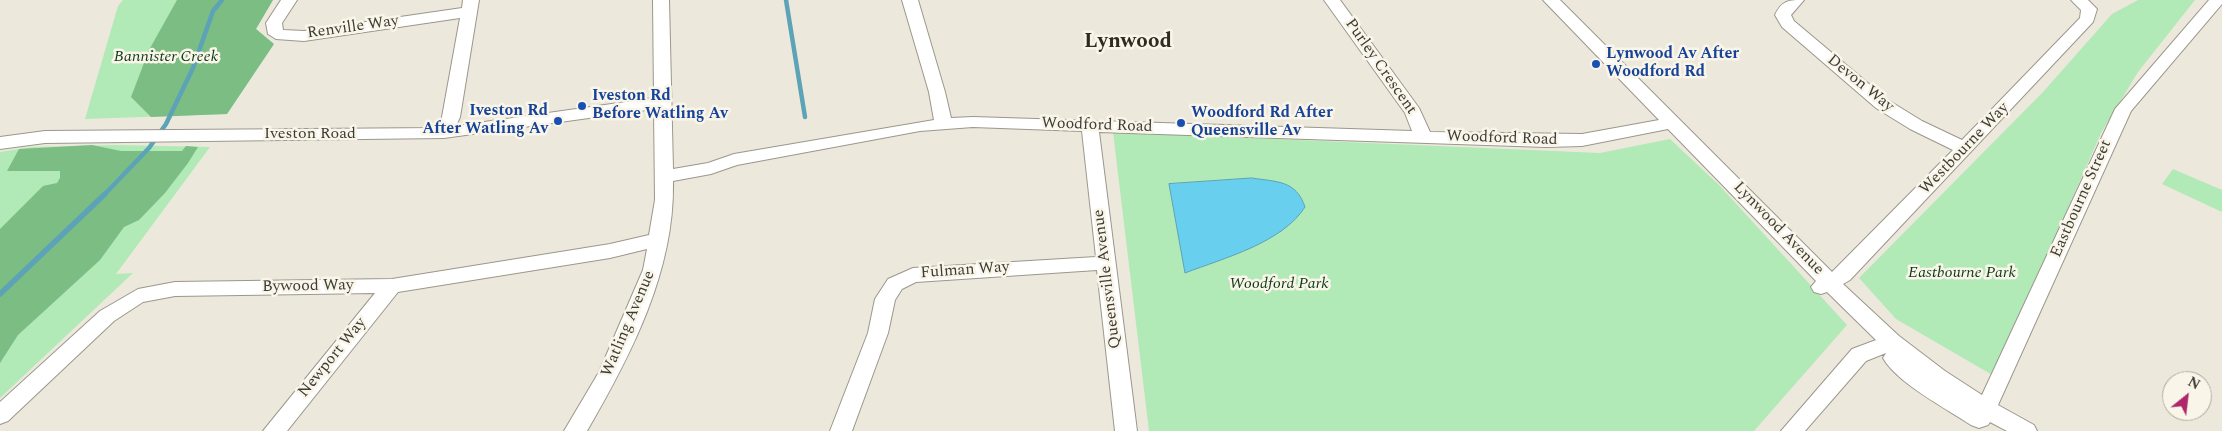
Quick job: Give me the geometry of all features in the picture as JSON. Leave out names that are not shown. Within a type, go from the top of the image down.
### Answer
[{"type":"street","name":"Renville Way","points":[[289,0],[274,23],[276,34],[304,36],[469,6]]},
{"type":"street","name":"Watling Avenue","points":[[574,431],[613,365],[653,270],[664,200],[661,0]]},
{"type":"street","points":[[910,0],[937,92],[943,123]]},
{"type":"street","name":"Purley Crescent","points":[[1332,0],[1413,112],[1423,137]]},
{"type":"street","name":"Lynwood Avenue","points":[[1540,0],[1886,344],[1920,381],[1983,414],[2026,431]]},
{"type":"street","name":"Lynwood Avenue","points":[[1551,0],[1667,125]]},
{"type":"street","name":"Devon Way","points":[[1796,0],[1786,8],[1783,15],[1788,24],[1882,104],[1916,125],[1966,149]]},
{"type":"street","name":"Westbourne Way","points":[[1825,285],[1843,275],[1966,149],[2090,17],[2089,9],[2080,0]]},
{"type":"street","name":"Eastbourne Street","points":[[1983,414],[2123,109],[2217,0]]},
{"type":"street","points":[[444,134],[451,117],[469,6]]},
{"type":"street","name":"Iveston Road","points":[[0,143],[45,137],[135,135],[444,134],[618,107],[629,108],[663,99]]},
{"type":"street","name":"Woodford Road","points":[[664,172],[711,168],[734,160],[844,139],[943,123],[973,122],[1546,141],[1582,140],[1667,125]]},
{"type":"street","name":"Queensville Avenue","points":[[1090,126],[1126,431]]},
{"type":"street","name":"Bywood Way","points":[[0,415],[107,316],[138,296],[175,289],[392,286],[610,251],[657,240]]},
{"type":"street","name":"Fulman Way","points":[[841,431],[878,333],[885,299],[895,284],[913,275],[1105,263]]},
{"type":"street","name":"Newport Way","points":[[274,431],[392,286]]},
{"type":"street","points":[[1792,431],[1860,355],[1886,344]]},
{"type":"street","name":"Lynwood Avenue","points":[[1983,414],[2001,431]]},
{"type":"green space","name":"Bannister Creek","points":[[123,0],[273,0],[256,29],[274,44],[227,114],[85,119],[118,6]]},
{"type":"green space","name":"Bannister Creek","points":[[177,0],[273,0],[256,29],[274,44],[227,114],[151,117],[131,97],[149,50]]},
{"type":"green space","name":"Eastbourne Park","points":[[2138,0],[2195,0],[2138,72],[2101,133],[1994,376],[1896,319],[1859,278],[2043,92],[2112,14]]},
{"type":"green space","name":"Woodford Park","points":[[1113,132],[1600,153],[1670,139],[1719,185],[1847,325],[1754,431],[1149,431]]},
{"type":"green space","points":[[92,145],[121,151],[182,151],[186,146],[198,147],[165,193],[139,220],[124,227],[100,260],[18,335],[0,363],[0,229],[43,186],[57,183],[60,178],[60,171],[7,171],[19,149]]},
{"type":"green space","points":[[115,145],[210,147],[116,274],[133,273],[0,398],[0,152],[31,147]]},
{"type":"green space","points":[[2173,169],[2222,190],[2222,212],[2162,184]]},
{"type":"water","points":[[1252,178],[1277,182],[1291,187],[1301,198],[1305,207],[1295,220],[1267,240],[1234,255],[1185,273],[1169,184]]},
{"type":"waterway","name":"Bannister Creek","points":[[105,194],[149,148],[166,124],[193,68],[213,11],[222,0]]},
{"type":"waterway","points":[[786,0],[805,117]]},
{"type":"waterway","name":"Bannister Creek","points":[[0,294],[105,194]]},
{"type":"place","name":"Lynwood Av After Woodford Rd","points":[[1596,64]]},
{"type":"place","name":"Iveston Rd Before Watling Av","points":[[582,106]]},
{"type":"place","name":"Iveston Rd After Watling Av","points":[[558,121]]},
{"type":"place","name":"Woodford Rd After Queensville Av","points":[[1181,123]]},
{"type":"district","name":"Lynwood","points":[[1128,43]]}]
